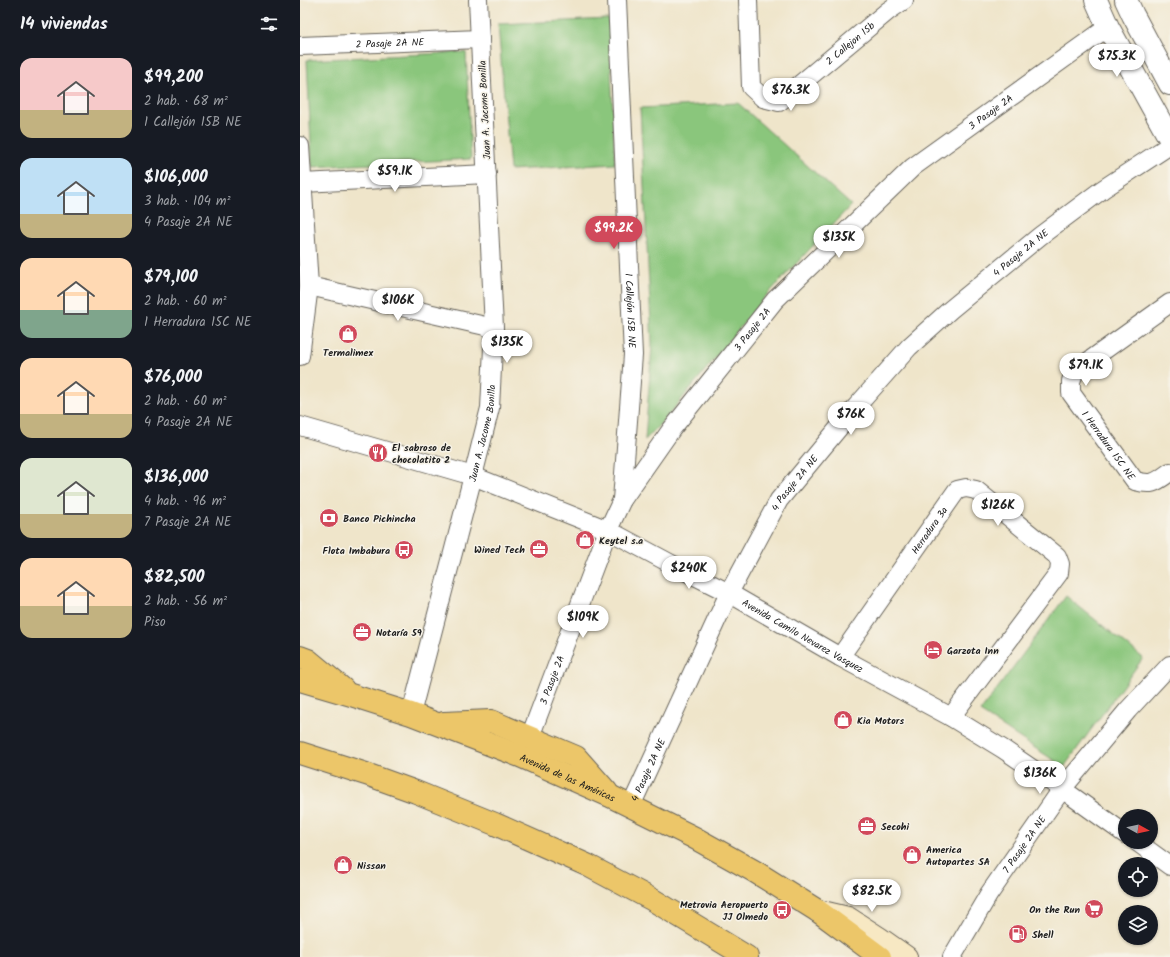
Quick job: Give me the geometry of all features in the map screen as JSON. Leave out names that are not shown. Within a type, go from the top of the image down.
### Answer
[{"type":"main road","points":[[300,658],[308,660],[350,695]]},
{"type":"main road","name":"Avenida de las Américas","points":[[300,680],[411,714],[520,756],[631,806],[693,837],[754,871],[818,911],[880,957]]},
{"type":"main road","points":[[434,723],[491,721],[576,757],[610,796]]},
{"type":"main road","points":[[300,753],[416,792],[495,824],[573,859],[653,900],[746,957]]},
{"type":"main road","name":"Avenida de las Américas","points":[[818,911],[848,918],[880,938],[906,957]]},
{"type":"street","name":"Juan A. Jacome Bonilla","points":[[411,714],[490,408],[494,328],[478,0]]},
{"type":"street","name":"1 Callejón 15B NE","points":[[618,0],[633,355],[622,500]]},
{"type":"street","name":"2 Callejon 15b","points":[[748,0],[751,87],[763,98],[779,102],[888,5],[904,0]]},
{"type":"street","points":[[1096,0],[1108,27],[1170,140]]},
{"type":"street","points":[[1126,0],[1170,84]]},
{"type":"street","name":"3 Pasaje 2A","points":[[530,738],[608,530],[622,500],[671,430],[775,300],[913,167],[1108,27]]},
{"type":"street","name":"2 Pasaje 2A NE","points":[[300,46],[480,38]]},
{"type":"street","name":"4 Pasaje 2A NE","points":[[631,806],[729,593],[778,500],[856,407],[909,347],[950,310],[1040,236],[1103,189],[1170,145]]},
{"type":"street","points":[[300,146],[308,286],[300,356]]},
{"type":"street","points":[[302,183],[487,174]]},
{"type":"street","points":[[308,286],[494,328]]},
{"type":"street","name":"1 Herradura 15C NE","points":[[1170,303],[1075,371],[1071,381],[1071,393],[1135,481],[1144,484],[1155,483],[1170,472]]},
{"type":"street","name":"Avenida Camilo Nevarez Vasquez","points":[[300,426],[473,476],[608,530],[729,593],[840,657],[951,717],[1062,789],[1118,829]]},
{"type":"street","name":"Herradura 3a","points":[[840,657],[957,490],[966,488],[976,490],[1057,556],[1060,564],[1059,573],[951,717]]},
{"type":"street","name":"7 Pasaje 2A NE","points":[[952,957],[990,894],[1062,789],[1128,710],[1170,666]]},
{"type":"street","points":[[1149,849],[1168,860]]},
{"type":"green space","points":[[609,19],[615,164],[510,170],[498,24]]},
{"type":"green space","points":[[466,52],[471,159],[312,167],[307,60]]},
{"type":"green space","points":[[738,103],[851,205],[766,296],[667,417],[645,440],[652,345],[640,108]]},
{"type":"green space","points":[[1066,596],[1143,658],[1064,767],[980,712]]},
{"type":"place","name":"Termalimex","points":[[348,334]]},
{"type":"place","name":"El sabroso de chocolatito 2","points":[[378,453]]},
{"type":"place","name":"Banco Pichincha","points":[[329,518]]},
{"type":"place","name":"Keytel s.a","points":[[585,540]]},
{"type":"place","name":"Wined Tech","points":[[539,549]]},
{"type":"place","name":"Flota Imbabura","points":[[404,550]]},
{"type":"place","name":"Notaría 59","points":[[362,632]]},
{"type":"place","name":"Garzota Inn","points":[[933,650]]},
{"type":"place","name":"Kia Motors","points":[[843,720]]},
{"type":"place","name":"Secohi","points":[[867,826]]},
{"type":"place","name":"America Autopartes SA","points":[[912,855]]},
{"type":"place","name":"Nissan","points":[[343,865]]},
{"type":"place","name":"On the Run","points":[[1094,909]]},
{"type":"place","name":"Metrovia Aeropuerto JJ Olmedo","points":[[782,910]]},
{"type":"place","name":"Shell","points":[[1018,934]]}]
